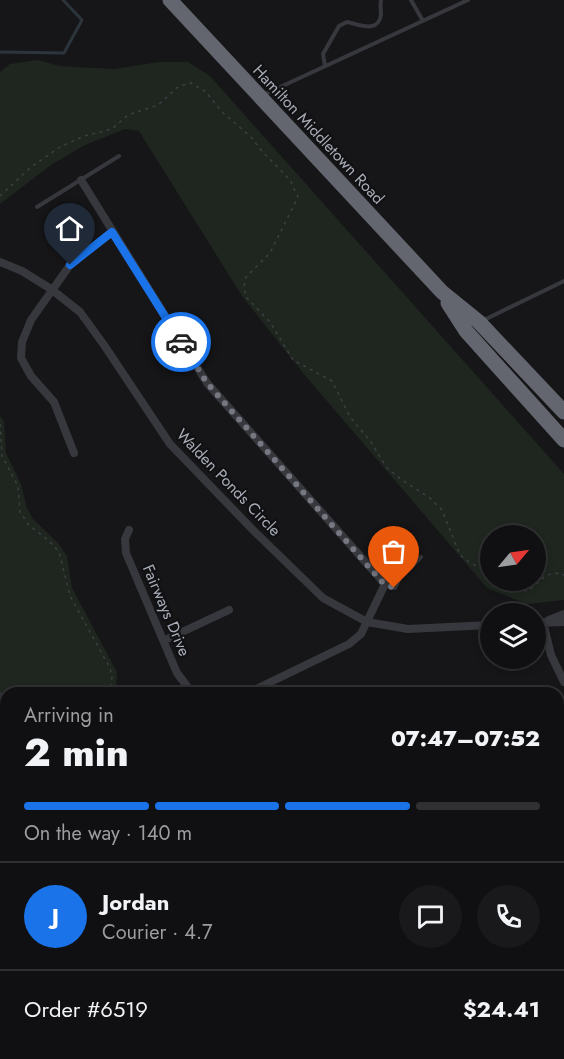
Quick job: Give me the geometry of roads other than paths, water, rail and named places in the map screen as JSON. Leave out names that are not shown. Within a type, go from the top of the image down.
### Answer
[{"type":"highway","name":"Hamilton Middletown Road","points":[[170,0],[442,292],[479,322],[564,412]]},
{"type":"highway","name":"Hamilton Middletown Road","points":[[442,292],[466,331],[564,440]]},
{"type":"street","points":[[81,180],[207,383],[384,584],[361,634],[349,644],[260,687]]},
{"type":"street","points":[[74,453],[54,402],[31,376],[21,358],[22,342],[31,320],[70,265],[112,232]]},
{"type":"street","name":"Walden Ponds Circle","points":[[0,262],[22,271],[51,289],[80,312],[170,444],[323,598],[367,622],[408,629],[480,625]]},
{"type":"street","name":"Fairways Drive","points":[[129,530],[125,539],[126,553],[165,640],[177,673],[188,687]]},
{"type":"street","points":[[165,640],[229,610]]},
{"type":"street","points":[[546,620],[564,614]]},
{"type":"street","points":[[546,622],[564,622]]},
{"type":"street","points":[[546,641],[564,682]]},
{"type":"lane","points":[[326,66],[323,54],[339,26],[347,22],[368,28],[374,26],[381,17],[381,0]]},
{"type":"lane","points":[[411,0],[423,21]]},
{"type":"lane","points":[[260,96],[468,0]]},
{"type":"lane","points":[[37,207],[119,156]]},
{"type":"lane","points":[[479,322],[564,281]]},
{"type":"lane","points":[[384,584],[394,588],[400,578],[421,557]]},
{"type":"waterway","points":[[0,52],[64,53],[82,20],[63,0]]}]
